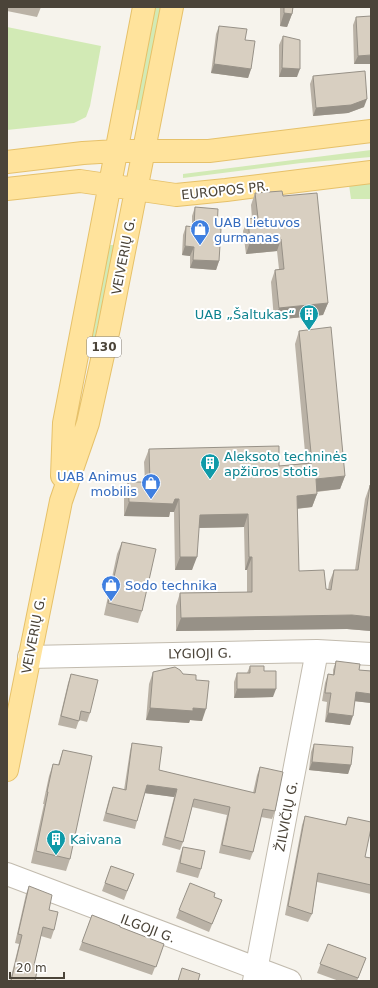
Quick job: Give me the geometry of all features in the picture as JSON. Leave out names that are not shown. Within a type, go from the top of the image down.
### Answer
[{"type":"main road","name":"VEIVERIŲ G.","points":[[61,501],[64,423],[144,7]]},
{"type":"main road","name":"VEIVERIŲ G.","points":[[7,770],[61,501],[88,423],[109,328],[172,7]]},
{"type":"main road","points":[[7,162],[83,153],[116,151],[209,151],[371,131]]},
{"type":"main road","name":"EUROPOS PR.","points":[[7,189],[80,181],[176,195],[371,172]]},
{"type":"street","name":"LYGIOJI G.","points":[[29,657],[317,651],[371,654]]},
{"type":"street","name":"ŽILVIČIŲ G.","points":[[255,975],[317,651]]},
{"type":"street","name":"ILGOJI G.","points":[[7,874],[255,975],[290,981]]},
{"type":"green space","points":[[154,7],[162,7],[142,111],[134,109]]},
{"type":"green space","points":[[7,27],[101,46],[90,106],[86,117],[74,123],[7,130]]},
{"type":"green space","points":[[371,150],[371,157],[301,163],[183,178],[183,174]]},
{"type":"green space","points":[[371,182],[371,199],[351,199],[349,185]]},
{"type":"green space","points":[[106,245],[114,245],[96,341],[89,341]]},
{"type":"building","points":[[284,7],[293,7],[292,14],[284,13]]},
{"type":"building","points":[[371,16],[371,55],[358,56],[356,17]]},
{"type":"building","points":[[219,26],[247,29],[245,40],[255,41],[251,69],[214,64]]},
{"type":"building","points":[[283,36],[300,40],[300,69],[282,68]]},
{"type":"building","points":[[365,71],[367,99],[351,105],[316,108],[313,76]]},
{"type":"building","points":[[282,191],[283,196],[317,193],[328,303],[279,308],[275,270],[284,269],[281,239],[250,242],[248,219],[258,218],[255,193]]},
{"type":"building","name":"UAB Lietuvos gurmanas","points":[[195,207],[218,209],[217,228],[221,229],[219,261],[193,260],[194,247],[185,246],[186,226],[194,227]]},
{"type":"building","points":[[331,327],[345,476],[316,479],[317,494],[297,496],[299,571],[324,570],[326,589],[331,590],[334,570],[358,570],[370,485],[371,617],[352,615],[181,618],[180,593],[252,592],[252,557],[249,557],[248,514],[200,515],[197,557],[180,557],[179,499],[175,499],[173,504],[129,502],[128,482],[150,482],[149,449],[279,446],[279,466],[312,463],[299,331]]},
{"type":"building","points":[[122,542],[156,549],[142,611],[108,603]]},
{"type":"building","points":[[336,661],[360,664],[359,670],[371,671],[371,694],[356,692],[353,716],[328,713],[331,693],[325,693],[328,674],[334,675]]},
{"type":"building","points":[[250,666],[264,666],[264,671],[276,671],[276,689],[237,689],[237,673],[250,673]]},
{"type":"building","points":[[175,667],[183,674],[196,675],[196,680],[209,681],[206,709],[193,708],[193,711],[150,708],[153,672]]},
{"type":"building","points":[[71,674],[98,680],[90,713],[81,711],[79,721],[61,716]]},
{"type":"building","points":[[132,743],[162,747],[159,770],[255,793],[260,767],[283,772],[275,811],[263,809],[253,852],[222,845],[230,807],[194,799],[183,842],[165,837],[177,789],[147,785],[137,821],[106,813],[113,787],[126,790]]},
{"type":"building","points":[[314,744],[353,747],[351,765],[312,762]]},
{"type":"building","points":[[63,750],[92,756],[70,859],[36,851],[53,764],[59,765]]},
{"type":"building","points":[[305,816],[346,825],[348,817],[371,822],[365,857],[371,858],[371,885],[318,873],[312,914],[288,906]]},
{"type":"building","points":[[183,847],[205,851],[201,869],[180,863]]},
{"type":"building","points":[[111,866],[134,874],[127,891],[105,883]]},
{"type":"building","points":[[190,883],[215,893],[214,897],[222,900],[212,924],[179,910]]},
{"type":"building","points":[[29,886],[52,895],[49,910],[58,912],[54,930],[43,927],[34,965],[38,966],[35,981],[11,981],[22,935],[18,934]]},
{"type":"building","points":[[92,915],[164,944],[156,967],[82,942]]},
{"type":"building","points":[[328,944],[366,958],[358,978],[320,964]]},
{"type":"building","points":[[182,968],[200,974],[198,981],[178,981]]},
{"type":"place","name":"UAB Lietuvos gurmanas","points":[[200,246]]},
{"type":"place","name":"UAB „Šaltukas“","points":[[309,331]]},
{"type":"place","name":"Aleksoto techninės apžiūros stotis","points":[[210,480]]},
{"type":"place","name":"UAB Animus mobilis","points":[[151,500]]},
{"type":"place","name":"Sodo technika","points":[[111,602]]},
{"type":"place","name":"Kaivana","points":[[56,856]]}]
